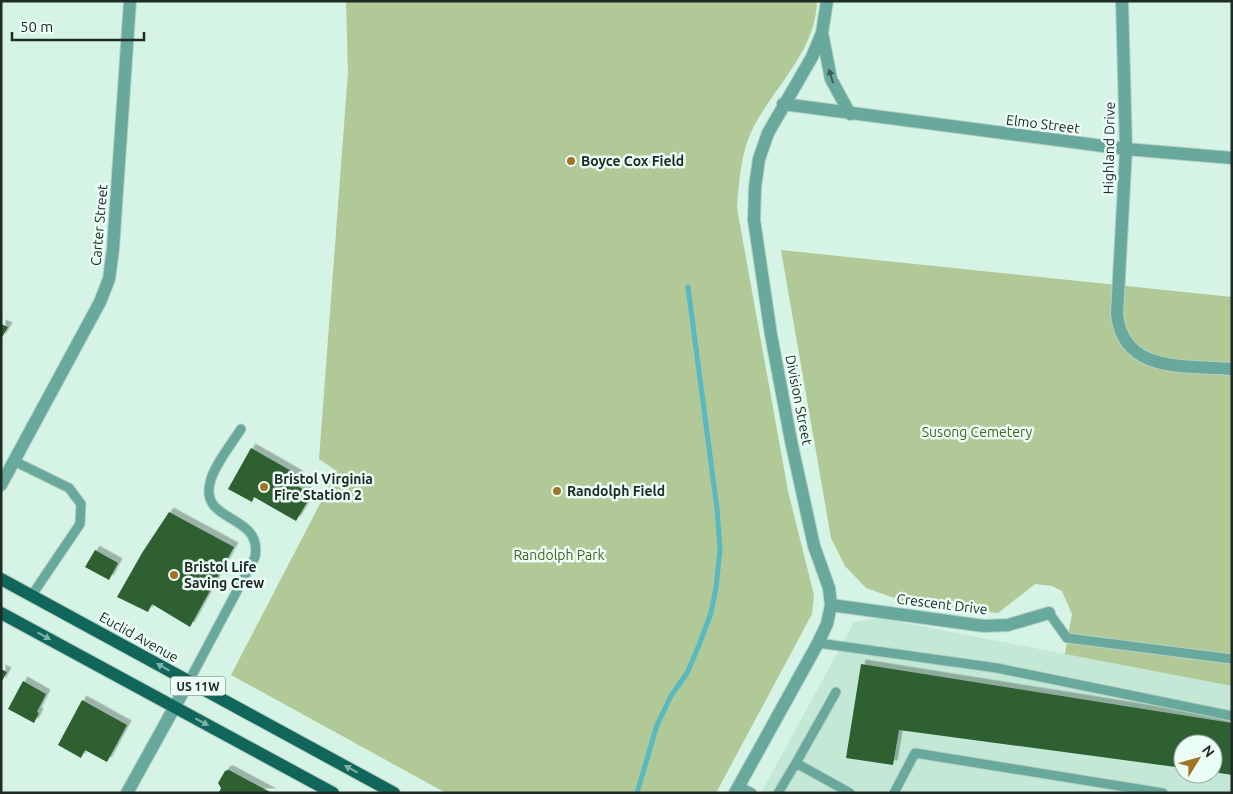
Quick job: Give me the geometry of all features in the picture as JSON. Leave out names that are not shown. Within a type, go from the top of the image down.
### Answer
[{"type":"main road","name":"Euclid Avenue","points":[[1,579],[394,793]]},
{"type":"main road","name":"US 11W","points":[[1,613],[333,793]]},
{"type":"street","name":"Carter Street","points":[[1,485],[100,302],[109,279],[114,249],[130,1]]},
{"type":"street","name":"Division Street","points":[[737,789],[818,643],[827,624],[830,605],[829,588],[814,546],[791,441],[771,336],[754,220],[754,187],[759,159],[768,133],[783,104],[812,57],[822,33],[827,1]]},
{"type":"street","name":"Highland Drive","points":[[1122,1],[1126,150],[1118,328],[1124,341],[1136,354],[1154,362],[1232,369]]},
{"type":"street","points":[[822,33],[831,79],[850,114]]},
{"type":"street","name":"Elmo Street","points":[[783,104],[1126,150],[1232,158]]},
{"type":"street","name":"Crescent Drive","points":[[830,605],[984,626],[1008,625],[1049,614]]},
{"type":"street","points":[[127,793],[189,681]]},
{"type":"lane","points":[[189,681],[255,557],[257,547],[254,537],[248,529],[218,510],[211,502],[208,491],[210,480],[241,429]]},
{"type":"lane","points":[[14,461],[69,488],[81,504],[80,524],[32,595]]},
{"type":"lane","points":[[1049,614],[1067,638],[1232,659]]},
{"type":"lane","points":[[818,643],[997,668],[1232,716]]},
{"type":"lane","points":[[778,793],[836,692]]},
{"type":"lane","points":[[894,793],[914,753],[1147,792],[1163,793]]},
{"type":"lane","points":[[796,763],[850,793]]},
{"type":"lane","points":[[737,789],[752,793]]},
{"type":"shaded area","points":[[879,618],[1232,686],[1232,793],[761,793],[854,622]]},
{"type":"green space","name":"Randolph Park","points":[[346,1],[817,1],[815,19],[810,35],[793,66],[754,126],[746,146],[741,166],[737,208],[788,491],[814,595],[812,614],[716,793],[446,793],[231,675],[337,471],[319,459],[348,72]]},
{"type":"green space","name":"Susong Cemetery","points":[[781,250],[1232,297],[1232,686],[1065,654],[1072,614],[1062,591],[1052,586],[1035,584],[998,613],[911,604],[866,588],[845,566],[831,538]]},
{"type":"building","points":[[1,324],[8,327],[1,339]]},
{"type":"building","name":"Bristol Virginia Fire Station 2","points":[[251,448],[300,476],[295,485],[312,494],[296,521],[254,497],[252,502],[228,489]]},
{"type":"building","name":"Bristol Life Saving Crew","points":[[169,512],[234,547],[190,627],[152,604],[148,612],[117,597],[142,553]]},
{"type":"building","points":[[95,550],[118,563],[109,580],[85,567]]},
{"type":"building","points":[[861,664],[1232,723],[1232,775],[1223,774],[1223,734],[1173,734],[1173,767],[899,730],[893,765],[846,758]]},
{"type":"building","points":[[1,669],[7,672],[1,683]]},
{"type":"building","points":[[23,681],[46,694],[34,723],[8,709]]},
{"type":"building","points":[[82,700],[127,725],[107,762],[85,750],[81,758],[58,745]]},
{"type":"building","points":[[229,770],[272,793],[219,793],[221,788],[218,783],[225,771]]},
{"type":"waterway","points":[[637,793],[657,725],[671,696],[687,673],[711,613],[720,549],[717,509],[688,287]]},
{"type":"place","name":"Boyce Cox Field","points":[[571,161]]},
{"type":"place","name":"Bristol Virginia Fire Station 2","points":[[264,487]]},
{"type":"place","name":"Randolph Field","points":[[557,491]]},
{"type":"place","name":"Bristol Life Saving Crew","points":[[174,575]]}]
